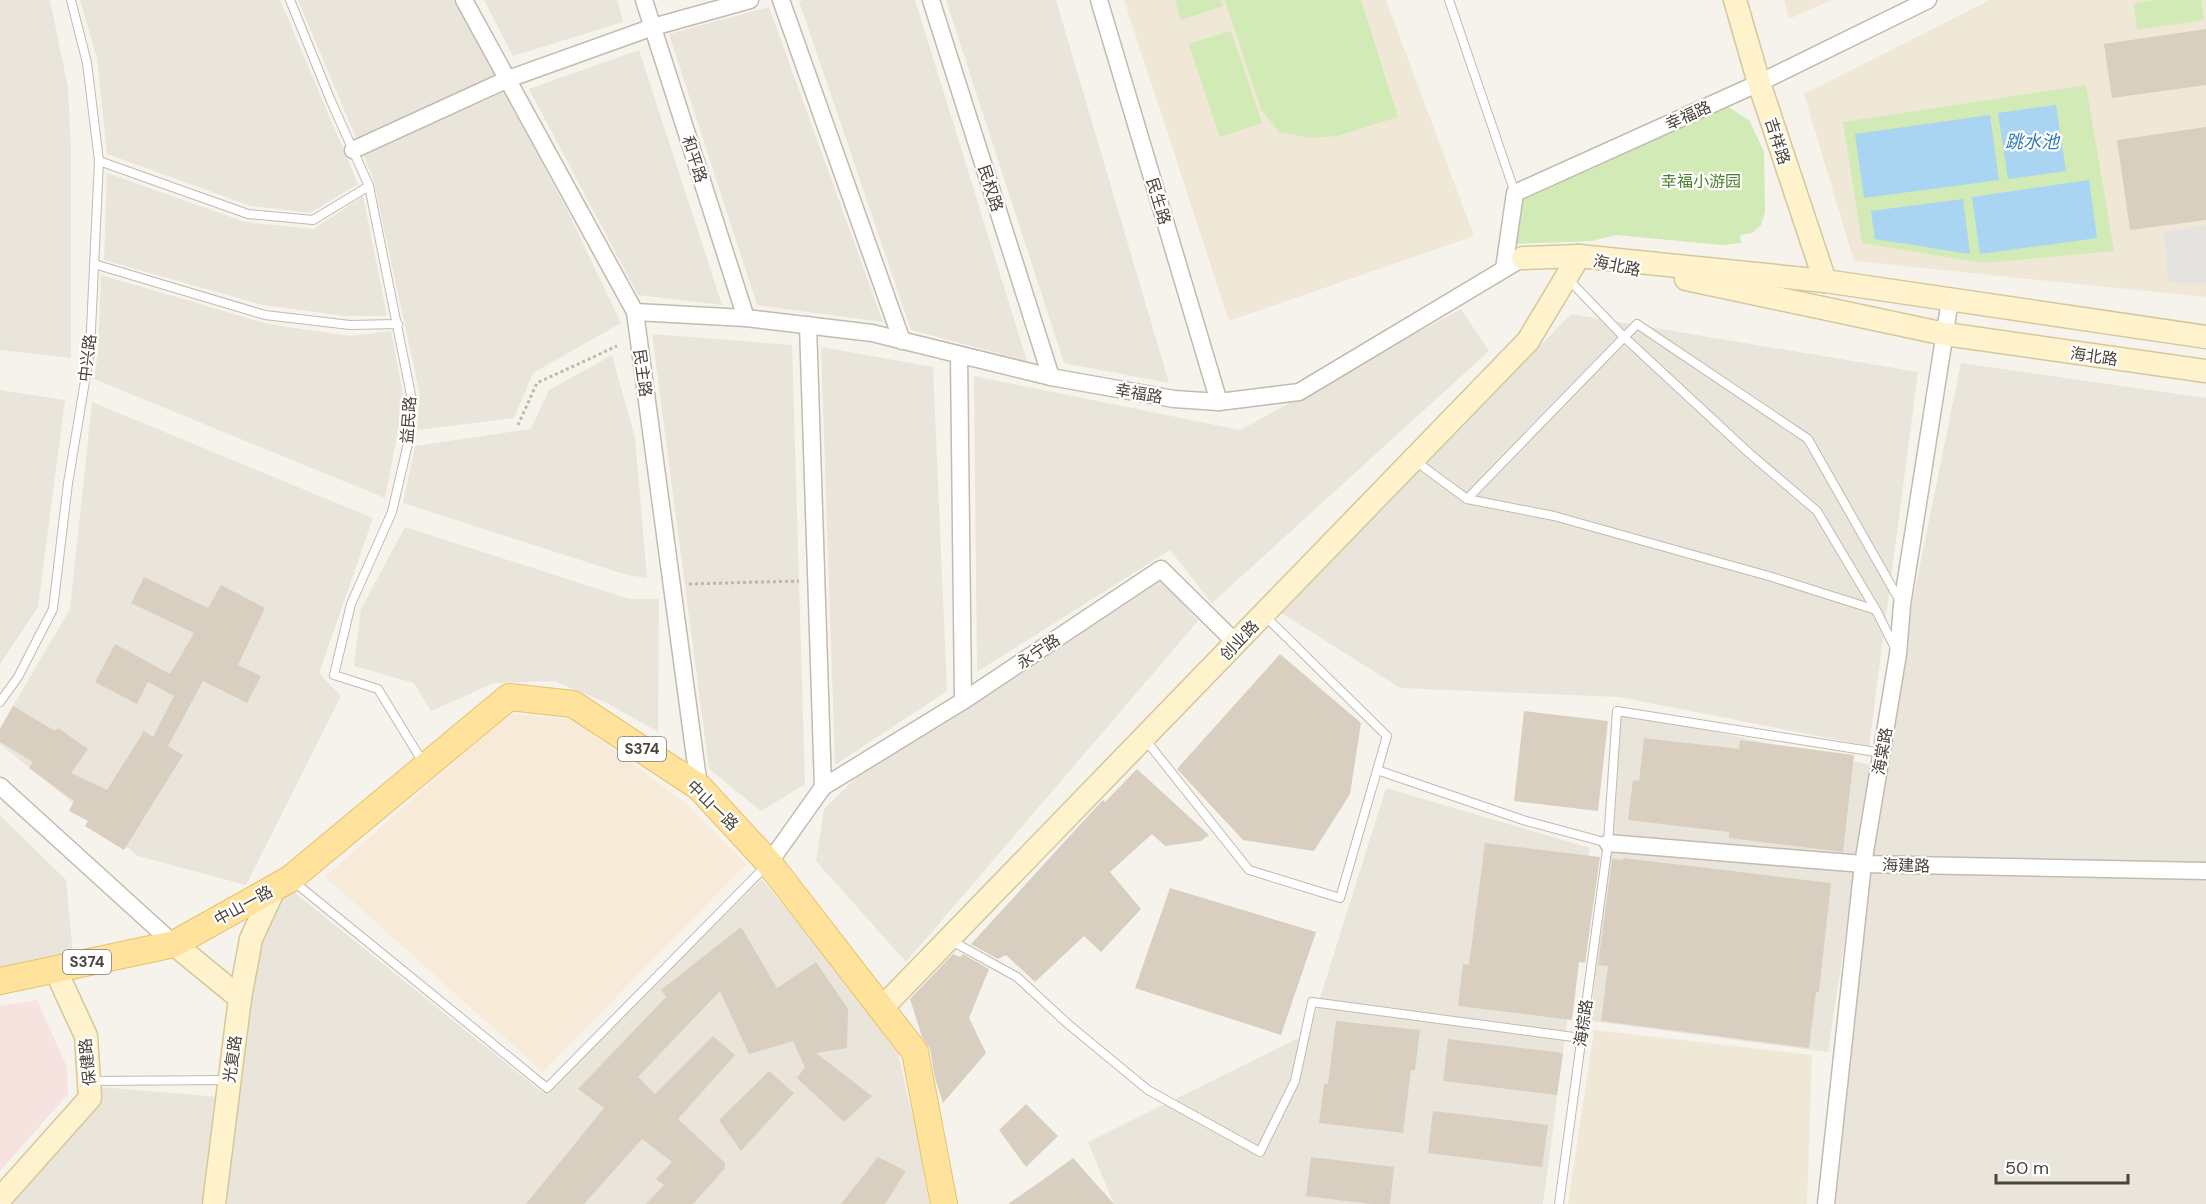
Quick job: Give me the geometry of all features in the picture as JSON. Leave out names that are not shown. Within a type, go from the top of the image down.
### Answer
[{"type":"main road","name":"中山一路","points":[[174,944],[283,883],[509,697],[573,704],[699,787],[769,863],[915,1052],[944,1204]]},
{"type":"main road","name":"S374","points":[[0,981],[174,944]]},
{"type":"street","name":"民主路","points":[[464,0],[634,312],[699,787]]},
{"type":"street","name":"和平路","points":[[644,0],[746,318]]},
{"type":"street","points":[[353,150],[508,79],[653,27],[750,0]]},
{"type":"street","points":[[781,0],[902,341]]},
{"type":"street","name":"民权路","points":[[931,0],[1051,377]]},
{"type":"street","name":"民生路","points":[[1099,0],[1219,402]]},
{"type":"street","name":"吉祥路","points":[[1735,0],[1759,83],[1825,280]]},
{"type":"street","name":"幸福路","points":[[1515,193],[1759,83],[1928,0]]},
{"type":"street","points":[[1515,193],[1514,263],[1579,256]]},
{"type":"street","name":"海北路","points":[[1579,256],[1825,280],[2206,337]]},
{"type":"street","name":"海北路","points":[[1579,256],[1945,334],[2206,372]]},
{"type":"street","name":"创业路","points":[[881,1009],[1528,341],[1579,256]]},
{"type":"street","name":"幸福路","points":[[634,312],[746,318],[872,333],[1051,377],[1174,399],[1219,402],[1299,392],[1514,263]]},
{"type":"street","name":"海棠路","points":[[1828,1204],[1863,864],[1898,654],[1902,605],[1950,300]]},
{"type":"street","points":[[769,863],[823,787],[808,325]]},
{"type":"street","points":[[959,355],[963,701]]},
{"type":"street","name":"永宁路","points":[[823,787],[963,701],[1161,569],[1236,643]]},
{"type":"street","points":[[0,786],[174,944],[240,998]]},
{"type":"street","name":"海建路","points":[[1608,843],[1863,864],[2206,872]]},
{"type":"street","name":"光复路","points":[[214,1204],[240,998],[251,939],[283,883]]},
{"type":"street","name":"保健路","points":[[0,1199],[90,1098],[86,1036],[55,969]]},
{"type":"lane","name":"中兴路","points":[[0,702],[18,677],[53,609],[68,483],[90,351],[99,161],[87,63],[71,0]]},
{"type":"lane","name":"益民路","points":[[290,0],[369,186],[412,400],[409,439],[392,512],[351,604],[334,675],[378,689],[426,766]]},
{"type":"lane","points":[[1449,0],[1515,193]]},
{"type":"lane","points":[[99,161],[248,214],[313,220],[369,186]]},
{"type":"lane","points":[[94,264],[265,315],[350,325],[398,324]]},
{"type":"lane","points":[[1566,278],[1624,337],[1749,453],[1817,511],[1898,654]]},
{"type":"lane","points":[[1467,499],[1637,324],[1808,439],[1902,605]]},
{"type":"lane","points":[[1413,459],[1467,499],[1554,516],[1772,577],[1875,610]]},
{"type":"lane","points":[[1144,738],[1249,870],[1340,898],[1388,736],[1264,614]]},
{"type":"lane","name":"海棕路","points":[[1559,1204],[1608,843],[1617,711],[1882,753]]},
{"type":"lane","points":[[1377,770],[1524,820],[1608,843]]},
{"type":"lane","points":[[283,883],[547,1088],[769,863]]},
{"type":"lane","points":[[949,939],[1017,976],[1068,1024],[1148,1090],[1260,1152],[1295,1081],[1312,1002],[1581,1038]]},
{"type":"lane","points":[[89,1081],[229,1080]]},
{"type":"path","points":[[518,425],[537,382],[617,346]]},
{"type":"path","points":[[672,585],[816,581]]},
{"type":"shaded area","points":[[0,0],[50,0],[68,88],[71,152],[71,358],[0,350]]},
{"type":"shaded area","points":[[80,0],[280,0],[358,184],[310,213],[251,206],[107,154],[97,58]]},
{"type":"shaded area","points":[[298,0],[457,0],[566,208],[621,323],[533,373],[514,418],[417,430],[420,395],[373,178]]},
{"type":"shaded area","points":[[484,0],[617,0],[623,22],[513,56]]},
{"type":"shaded area","points":[[915,0],[1027,361],[911,330],[799,1]]},
{"type":"shaded area","points":[[946,0],[1056,0],[1169,383],[1064,363]]},
{"type":"shaded area","points":[[1124,0],[1386,0],[1474,236],[1229,321]]},
{"type":"shaded area","points":[[1784,0],[1831,0],[1789,19]]},
{"type":"shaded area","points":[[1990,0],[2206,0],[2206,297],[1854,261],[1804,94]]},
{"type":"shaded area","points":[[769,7],[883,322],[757,305],[669,34]]},
{"type":"shaded area","points":[[639,50],[722,305],[638,295],[529,89]]},
{"type":"shaded area","points":[[107,173],[245,222],[314,229],[363,196],[387,316],[345,316],[263,305],[104,260]]},
{"type":"shaded area","points":[[2206,225],[2206,285],[2168,282],[2164,232]]},
{"type":"shaded area","points":[[101,275],[268,324],[350,336],[391,331],[404,400],[385,498],[94,379],[98,353]]},
{"type":"shaded area","points":[[1461,309],[1489,351],[1212,603],[1170,550],[977,672],[974,376],[1240,430]]},
{"type":"shaded area","points":[[1571,314],[1918,372],[1869,746],[1619,697],[1400,688],[1280,612]]},
{"type":"shaded area","points":[[652,334],[792,345],[805,784],[761,811],[709,769]]},
{"type":"shaded area","points":[[821,347],[933,367],[947,691],[835,765]]},
{"type":"shaded area","points":[[612,355],[635,438],[647,578],[627,575],[403,503],[415,446],[531,429],[549,390]]},
{"type":"shaded area","points":[[1961,363],[2206,398],[2206,1204],[1836,1204],[1830,1186],[1865,836]]},
{"type":"shaded area","points":[[0,390],[65,400],[38,607],[0,664]]},
{"type":"shaded area","points":[[92,402],[373,518],[319,673],[341,696],[246,885],[138,856],[0,744],[0,728],[70,609]]},
{"type":"shaded area","points":[[405,527],[629,599],[659,599],[658,732],[607,703],[554,681],[494,683],[431,711],[414,683],[354,666],[361,609]]},
{"type":"shaded area","points":[[1162,580],[1198,621],[906,962],[816,861],[824,809],[864,770],[936,729]]},
{"type":"shaded area","points":[[1617,711],[1871,765],[1828,1052],[1591,1021]]},
{"type":"shaded area","points":[[509,714],[571,719],[684,802],[746,864],[543,1072],[325,877]]},
{"type":"shaded area","points":[[1386,788],[1590,848],[1543,1204],[1114,1204],[1088,1142],[1309,1033]]},
{"type":"shaded area","points":[[0,815],[66,880],[73,954],[0,969]]},
{"type":"shaded area","points":[[762,879],[896,1044],[919,1145],[929,1204],[226,1204],[254,966],[268,915],[289,888],[543,1093]]},
{"type":"shaded area","points":[[37,1000],[67,1067],[68,1094],[0,1171],[0,1006]]},
{"type":"shaded area","points":[[1594,1030],[1812,1055],[1807,1204],[1568,1204]]},
{"type":"shaded area","points":[[100,1087],[220,1097],[202,1204],[5,1204]]},
{"type":"green space","points":[[1175,0],[1221,0],[1223,6],[1181,20]]},
{"type":"green space","points":[[1225,0],[1361,0],[1398,117],[1337,136],[1311,138],[1279,132],[1261,109]]},
{"type":"green space","points":[[2157,0],[2201,0],[2204,20],[2137,30],[2134,3]]},
{"type":"green space","points":[[1231,31],[1262,123],[1220,137],[1189,44]]},
{"type":"green space","points":[[2086,85],[2114,251],[1984,263],[1862,243],[1843,122]]},
{"type":"green space","name":"幸福小游园","points":[[1722,103],[1749,120],[1764,152],[1765,212],[1761,225],[1752,233],[1740,235],[1741,243],[1722,245],[1616,235],[1592,241],[1513,244],[1517,195]]},
{"type":"water","name":"跳水池","points":[[2056,105],[2066,171],[2008,179],[1998,113]]},
{"type":"water","points":[[1990,115],[1999,180],[1864,198],[1855,134]]},
{"type":"water","points":[[2089,180],[2097,238],[1980,254],[1972,197]]},
{"type":"water","points":[[1963,199],[1970,254],[1875,239],[1871,211]]},
{"type":"building","points":[[2206,29],[2206,85],[2112,98],[2104,44]]},
{"type":"building","points":[[2206,127],[2206,220],[2130,230],[2117,140]]},
{"type":"building","points":[[144,577],[208,608],[221,585],[265,608],[238,665],[261,676],[247,703],[203,681],[168,746],[183,755],[124,850],[85,826],[88,821],[69,811],[74,801],[29,768],[33,762],[0,742],[0,729],[13,706],[55,731],[58,728],[88,749],[71,773],[107,790],[144,731],[153,737],[174,696],[148,682],[137,704],[95,682],[115,644],[170,674],[194,633],[131,603]]},
{"type":"building","points":[[1280,654],[1361,723],[1350,794],[1314,851],[1243,840],[1177,769]]},
{"type":"building","points":[[1524,711],[1608,721],[1598,811],[1514,801]]},
{"type":"building","points":[[1644,738],[1739,749],[1740,740],[1854,755],[1843,852],[1729,838],[1729,832],[1628,820],[1633,780],[1639,781]]},
{"type":"building","points":[[1137,769],[1209,835],[1201,841],[1165,846],[1152,834],[1110,872],[1141,909],[1101,952],[1084,936],[1035,982],[1006,955],[998,959],[971,944],[1100,803],[1103,800],[1105,802]]},
{"type":"building","points":[[1485,843],[1600,857],[1585,963],[1579,962],[1572,1020],[1458,1006],[1463,964],[1469,965]]},
{"type":"building","points":[[1623,858],[1831,883],[1819,992],[1816,992],[1809,1048],[1601,1021],[1608,966],[1598,965],[1612,859],[1623,860]]},
{"type":"building","points":[[1170,888],[1316,932],[1281,1035],[1135,988]]},
{"type":"building","points":[[741,927],[777,988],[816,962],[848,1009],[847,1048],[816,1053],[872,1096],[844,1122],[797,1078],[805,1067],[793,1041],[749,1054],[720,991],[638,1077],[655,1094],[713,1036],[735,1055],[678,1119],[725,1163],[725,1168],[693,1204],[646,1204],[664,1185],[656,1179],[672,1162],[642,1139],[584,1204],[526,1204],[604,1108],[578,1089],[666,997],[661,990]]},
{"type":"building","points":[[953,954],[960,957],[963,954],[989,969],[969,1018],[986,1053],[943,1103],[935,1078],[930,1049],[922,1037],[910,999]]},
{"type":"building","points":[[1336,1021],[1420,1030],[1415,1070],[1411,1070],[1403,1133],[1319,1123],[1324,1084],[1328,1084]]},
{"type":"building","points":[[1448,1039],[1563,1053],[1557,1095],[1443,1081]]},
{"type":"building","points":[[769,1071],[794,1093],[741,1151],[719,1120]]},
{"type":"building","points":[[1026,1104],[1058,1136],[1026,1167],[999,1130]]},
{"type":"building","points":[[1433,1111],[1548,1125],[1542,1167],[1428,1153]]},
{"type":"building","points":[[878,1157],[906,1171],[885,1204],[841,1204]]},
{"type":"building","points":[[1311,1157],[1394,1167],[1390,1204],[1370,1204],[1306,1196]]},
{"type":"building","points":[[1073,1158],[1114,1204],[1008,1204],[1044,1179]]}]
